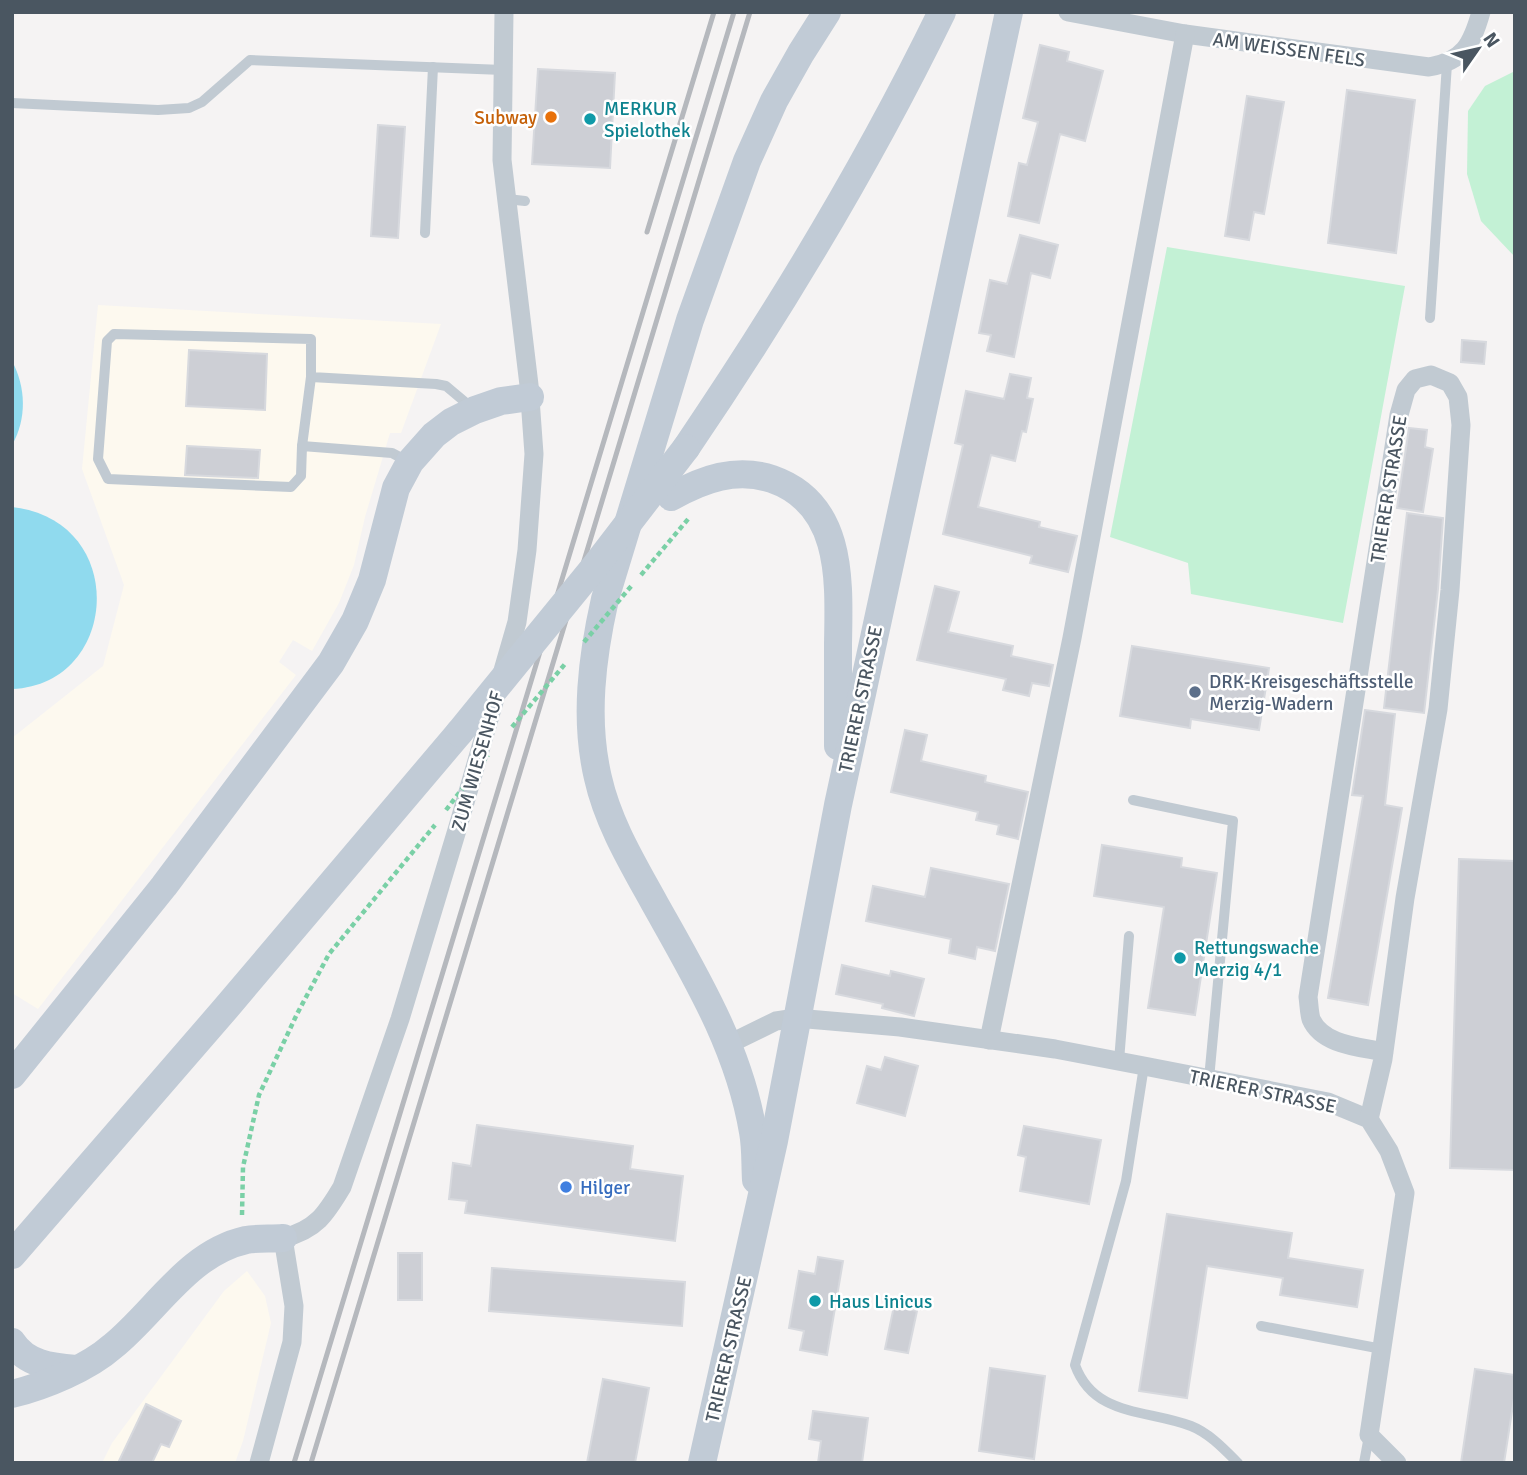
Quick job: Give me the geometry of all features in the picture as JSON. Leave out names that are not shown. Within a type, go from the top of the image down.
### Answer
[{"type":"main road","points":[[729,1044],[711,1004],[629,856],[610,817],[598,780],[591,741],[590,713],[597,637],[605,599],[690,320],[747,161],[774,101],[827,12]]},
{"type":"main road","points":[[14,1258],[459,733],[596,565],[686,448],[746,360],[820,241],[906,85],[942,12]]},
{"type":"main road","name":"TRIERER STRASSE","points":[[702,1463],[774,1141],[838,805],[1009,12]]},
{"type":"main road","points":[[12,1075],[164,886],[331,663],[355,621],[372,580],[396,488],[410,462],[451,422],[501,401],[530,397]]},
{"type":"main road","points":[[596,565],[648,515],[682,505],[695,483],[716,476],[741,473],[769,478],[789,485],[812,505],[828,531],[836,558],[839,600],[838,805]]},
{"type":"main road","name":"TRIERER STRASSE","points":[[729,1044],[754,1133],[754,1235]]},
{"type":"main road","points":[[12,1394],[32,1390],[94,1362],[115,1345],[201,1260],[227,1246],[247,1240],[283,1238]]},
{"type":"main road","points":[[12,1342],[17,1350],[29,1359],[54,1367],[76,1369]]},
{"type":"street","name":"ZUM WIESENHOF","points":[[283,1238],[312,1227],[328,1211],[342,1187],[400,1019],[517,622],[531,508],[534,454],[516,200],[502,160],[504,12]]},
{"type":"street","name":"AM WEISSEN FELS","points":[[1068,12],[1185,34],[1429,67],[1447,64]]},
{"type":"street","points":[[1447,64],[1462,54],[1474,36],[1481,12]]},
{"type":"street","points":[[989,1040],[1072,638],[1185,34]]},
{"type":"street","name":"TRIERER STRASSE","points":[[729,1044],[776,1021],[796,1018],[900,1027],[1119,1061],[1328,1102],[1369,1119],[1384,1052],[1405,898],[1438,709],[1458,494],[1461,425],[1458,397],[1450,383],[1431,375],[1415,379],[1405,390],[1399,415],[1308,997],[1311,1019],[1321,1034],[1348,1045],[1384,1052]]},
{"type":"street","points":[[1369,1119],[1390,1151],[1405,1193],[1369,1435],[1397,1463]]},
{"type":"street","points":[[259,1463],[292,1342],[294,1306],[283,1238]]},
{"type":"lane","points":[[12,103],[158,110],[189,108],[202,102],[250,60],[503,70]]},
{"type":"lane","points":[[1430,318],[1447,64]]},
{"type":"lane","points":[[425,233],[433,67]]},
{"type":"lane","points":[[114,334],[311,340],[311,377],[301,476],[291,487],[107,479],[98,459],[107,341],[114,334]]},
{"type":"lane","points":[[311,377],[446,386],[475,410]]},
{"type":"lane","points":[[302,446],[392,453],[410,462]]},
{"type":"lane","points":[[1133,800],[1233,821],[1209,1079]]},
{"type":"lane","points":[[1119,1061],[1129,936]]},
{"type":"lane","points":[[1144,1066],[1126,1181],[1076,1365],[1082,1382],[1109,1405],[1192,1426],[1219,1443],[1238,1463]]},
{"type":"lane","points":[[1261,1326],[1383,1349]]},
{"type":"lane","points":[[1364,1463],[1369,1435]]},
{"type":"path","points":[[584,642],[633,584],[682,505]]},
{"type":"path","points":[[512,727],[565,664]]},
{"type":"path","points":[[446,810],[488,755]]},
{"type":"path","points":[[247,1240],[241,1203],[243,1167],[259,1095],[329,954],[424,839]]},
{"type":"shaded area","points":[[98,305],[441,324],[401,433],[390,433],[354,565],[339,603],[312,651],[293,640],[279,662],[296,675],[38,1009],[12,993],[12,738],[103,666],[124,585],[82,469]]},
{"type":"shaded area","points":[[247,1271],[265,1296],[271,1323],[243,1441],[235,1463],[102,1463],[112,1443],[224,1291]]},
{"type":"green space","points":[[1515,71],[1515,257],[1481,221],[1467,174],[1468,111],[1485,86]]},
{"type":"green space","points":[[1167,247],[1405,286],[1343,623],[1191,594],[1188,563],[1110,537]]},
{"type":"water","points":[[12,361],[20,381],[23,403],[20,425],[12,445]]},
{"type":"water","points":[[12,507],[50,518],[77,540],[92,569],[97,601],[91,633],[74,661],[48,681],[12,689]]},
{"type":"building","points":[[1040,45],[1069,52],[1067,61],[1103,71],[1085,141],[1060,134],[1039,223],[1008,216],[1019,163],[1027,165],[1038,122],[1023,118]]},
{"type":"building","points":[[538,69],[615,73],[610,168],[532,164]]},
{"type":"building","points":[[1347,90],[1415,100],[1396,253],[1328,243]]},
{"type":"building","points":[[1247,96],[1284,102],[1264,214],[1254,212],[1249,240],[1225,236]]},
{"type":"building","points":[[378,125],[405,127],[398,238],[371,236]]},
{"type":"building","points":[[1020,235],[1058,245],[1050,278],[1031,273],[1014,357],[987,351],[991,335],[979,333],[990,280],[1007,284]]},
{"type":"building","points":[[1462,340],[1486,342],[1484,364],[1461,362]]},
{"type":"building","points":[[189,350],[267,354],[265,410],[186,406]]},
{"type":"building","points":[[1010,374],[1031,378],[1027,398],[1033,399],[1026,432],[1022,431],[1015,461],[991,455],[978,507],[1040,522],[1039,527],[1077,536],[1068,572],[1030,563],[1032,556],[943,534],[963,445],[955,443],[966,391],[1004,399]]},
{"type":"building","points":[[1409,428],[1427,430],[1425,447],[1433,449],[1423,512],[1397,508]]},
{"type":"building","points":[[187,446],[260,450],[258,478],[185,475]]},
{"type":"building","points":[[1407,513],[1443,518],[1424,713],[1384,708]]},
{"type":"building","points":[[935,586],[959,592],[948,632],[1013,646],[1011,656],[1053,665],[1049,686],[1032,683],[1029,696],[1003,690],[1006,679],[917,660]]},
{"type":"building","name":"DRK-Kreisgeschäftsstelle Merzig-Wadern","points":[[1132,646],[1269,668],[1259,730],[1191,719],[1190,728],[1120,716]]},
{"type":"building","points":[[1365,710],[1395,714],[1385,805],[1402,808],[1368,1005],[1328,998],[1363,796],[1352,795]]},
{"type":"building","points":[[905,730],[927,735],[921,761],[986,776],[985,782],[1028,792],[1018,839],[997,834],[999,825],[976,820],[978,812],[891,792]]},
{"type":"building","name":"Rettungswache Merzig 4/1","points":[[1102,845],[1182,858],[1181,867],[1217,873],[1195,1015],[1148,1008],[1164,907],[1094,896]]},
{"type":"building","points":[[1459,859],[1515,861],[1515,1170],[1450,1168]]},
{"type":"building","points":[[931,868],[1009,884],[995,951],[977,947],[975,959],[949,953],[951,939],[866,921],[873,886],[925,897]]},
{"type":"building","points":[[842,965],[890,976],[891,971],[924,979],[914,1016],[882,1008],[883,1004],[836,994]]},
{"type":"building","points":[[885,1057],[918,1066],[905,1116],[857,1103],[867,1066],[881,1070]]},
{"type":"building","name":"Hilger","points":[[477,1125],[633,1146],[630,1169],[683,1176],[675,1241],[465,1213],[467,1201],[449,1199],[453,1163],[471,1166]]},
{"type":"building","points":[[1024,1126],[1101,1140],[1089,1204],[1020,1191],[1026,1157],[1018,1155]]},
{"type":"building","points":[[1167,1214],[1292,1233],[1288,1258],[1363,1270],[1357,1307],[1280,1295],[1283,1278],[1207,1266],[1187,1398],[1139,1391]]},
{"type":"building","points":[[398,1253],[422,1253],[422,1300],[398,1300]]},
{"type":"building","name":"Haus Linicus","points":[[818,1257],[843,1261],[827,1355],[800,1350],[804,1331],[789,1328],[799,1271],[815,1274]]},
{"type":"building","points":[[492,1268],[685,1282],[682,1326],[489,1311]]},
{"type":"building","points":[[894,1306],[917,1311],[908,1353],[885,1349]]},
{"type":"building","points":[[990,1368],[1045,1376],[1034,1459],[979,1451]]},
{"type":"building","points":[[1475,1369],[1515,1375],[1515,1392],[1504,1463],[1461,1463]]},
{"type":"building","points":[[603,1379],[649,1388],[635,1463],[587,1463]]},
{"type":"building","points":[[146,1404],[181,1421],[169,1447],[161,1444],[152,1463],[118,1463]]},
{"type":"building","points":[[813,1411],[868,1418],[862,1463],[818,1463],[821,1441],[809,1439]]},
{"type":"railway","points":[[647,232],[714,12]]},
{"type":"railway","points":[[294,1463],[734,12]]},
{"type":"railway","points":[[311,1463],[750,12]]},
{"type":"place","name":"Subway","points":[[551,117]]},
{"type":"place","name":"MERKUR Spielothek","points":[[590,119]]},
{"type":"place","name":"DRK-Kreisgeschäftsstelle Merzig-Wadern","points":[[1195,692]]},
{"type":"place","name":"Rettungswache Merzig 4/1","points":[[1180,958]]},
{"type":"place","name":"Hilger","points":[[566,1187]]},
{"type":"place","name":"Haus Linicus","points":[[815,1301]]}]
